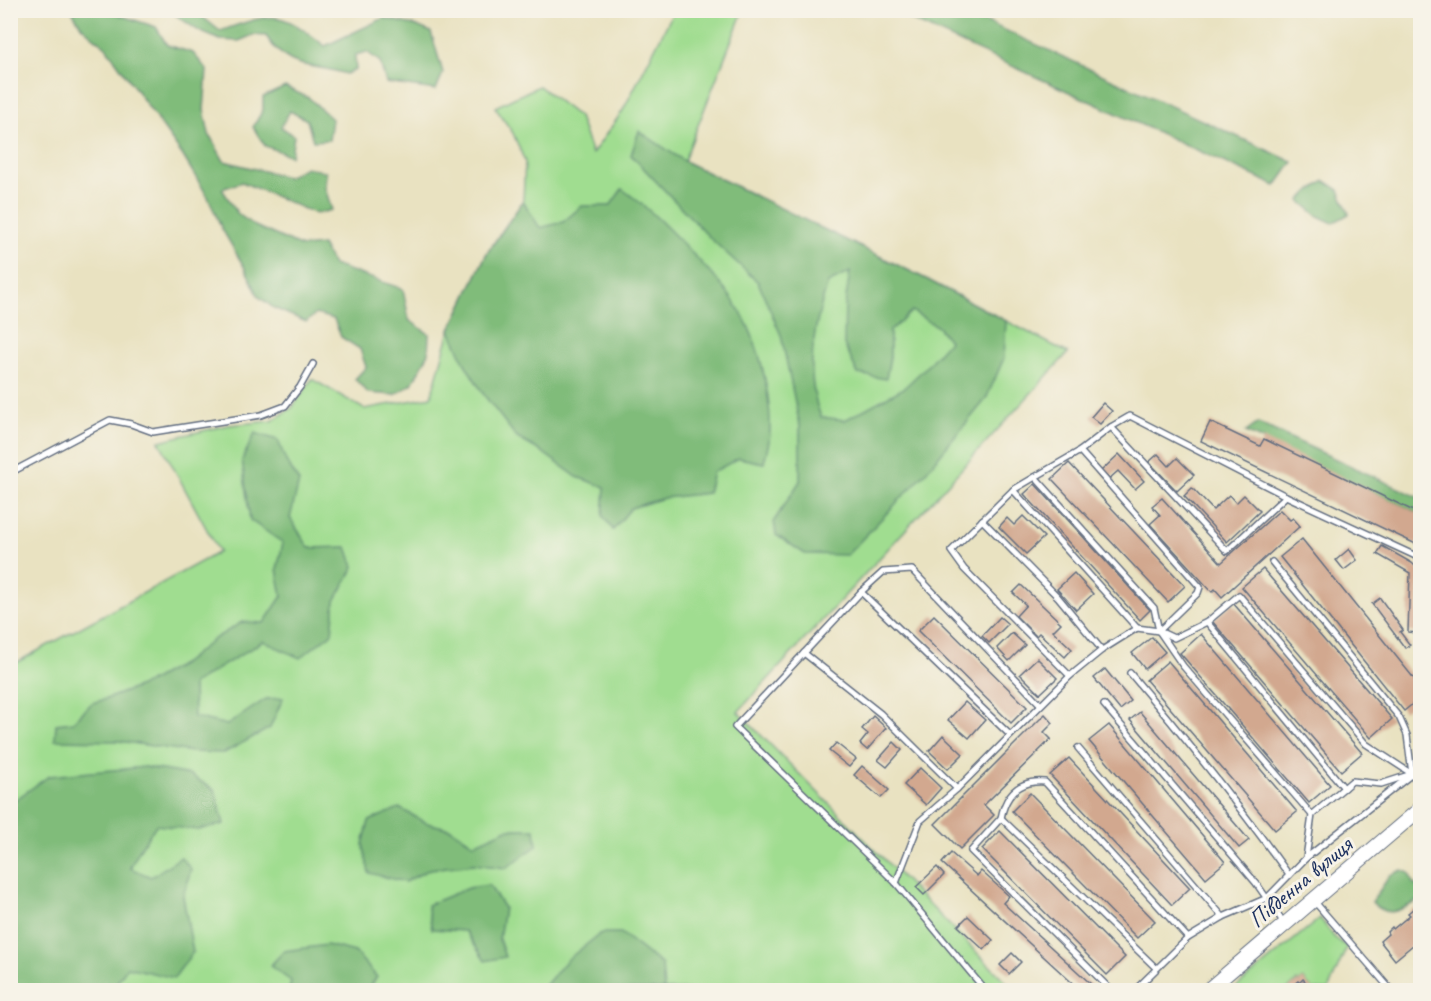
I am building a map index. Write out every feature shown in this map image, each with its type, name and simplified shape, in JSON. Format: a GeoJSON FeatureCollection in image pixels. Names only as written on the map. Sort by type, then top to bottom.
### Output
{"type":"FeatureCollection","features":[{"type":"Feature","properties":{"kind":"street","name":"Південна вулиця"},"geometry":{"type":"LineString","coordinates":[[1208,990],[1420,809]]}},
{"type":"Feature","properties":{"kind":"lane"},"geometry":{"type":"LineString","coordinates":[[10,473],[110,420],[153,432],[261,415],[285,406],[314,364]]}},
{"type":"Feature","properties":{"kind":"lane"},"geometry":{"type":"LineString","coordinates":[[1070,675],[964,569],[951,550],[1013,490],[1080,451],[1111,427],[1130,416],[1286,496],[1420,558]]}},
{"type":"Feature","properties":{"kind":"lane"},"geometry":{"type":"LineString","coordinates":[[1111,427],[1227,551],[1286,496]]}},
{"type":"Feature","properties":{"kind":"lane"},"geometry":{"type":"LineString","coordinates":[[1080,451],[1200,587],[1198,593],[1159,631]]}},
{"type":"Feature","properties":{"kind":"lane"},"geometry":{"type":"LineString","coordinates":[[1035,477],[1154,608],[1159,631],[1183,666],[1312,816]]}},
{"type":"Feature","properties":{"kind":"lane"},"geometry":{"type":"LineString","coordinates":[[1013,490],[1137,628]]}},
{"type":"Feature","properties":{"kind":"lane"},"geometry":{"type":"LineString","coordinates":[[982,519],[1058,597],[1102,650]]}},
{"type":"Feature","properties":{"kind":"lane"},"geometry":{"type":"LineString","coordinates":[[1272,562],[1399,717],[1407,735],[1412,774]]}},
{"type":"Feature","properties":{"kind":"lane"},"geometry":{"type":"LineString","coordinates":[[985,990],[896,883],[735,727],[861,592],[883,572],[912,570],[1040,704]]}},
{"type":"Feature","properties":{"kind":"lane"},"geometry":{"type":"LineString","coordinates":[[861,592],[1010,735]]}},
{"type":"Feature","properties":{"kind":"lane"},"geometry":{"type":"LineString","coordinates":[[896,883],[921,821],[957,789],[1070,675],[1102,650],[1137,628],[1159,631],[1174,638],[1207,622],[1239,595],[1366,744],[1412,774],[1420,785]]}},
{"type":"Feature","properties":{"kind":"lane"},"geometry":{"type":"LineString","coordinates":[[1207,622],[1344,788]]}},
{"type":"Feature","properties":{"kind":"lane"},"geometry":{"type":"LineString","coordinates":[[1420,648],[1420,658]]}},
{"type":"Feature","properties":{"kind":"lane"},"geometry":{"type":"LineString","coordinates":[[804,653],[881,714],[957,789]]}},
{"type":"Feature","properties":{"kind":"lane"},"geometry":{"type":"LineString","coordinates":[[1130,673],[1190,744],[1289,875]]}},
{"type":"Feature","properties":{"kind":"lane"},"geometry":{"type":"LineString","coordinates":[[1104,705],[1256,883],[1285,924]]}},
{"type":"Feature","properties":{"kind":"lane"},"geometry":{"type":"LineString","coordinates":[[1078,748],[1223,917]]}},
{"type":"Feature","properties":{"kind":"lane"},"geometry":{"type":"LineString","coordinates":[[1135,990],[1188,938],[1223,917],[1267,898],[1306,858],[1412,774],[1420,759]]}},
{"type":"Feature","properties":{"kind":"lane"},"geometry":{"type":"LineString","coordinates":[[1306,858],[1312,816],[1352,781],[1381,784],[1412,774]]}},
{"type":"Feature","properties":{"kind":"lane"},"geometry":{"type":"LineString","coordinates":[[1111,990],[970,851],[1001,818],[1009,796],[1021,786],[1032,781],[1045,782],[1188,938]]}},
{"type":"Feature","properties":{"kind":"lane"},"geometry":{"type":"LineString","coordinates":[[1001,818],[1156,968]]}},
{"type":"Feature","properties":{"kind":"lane"},"geometry":{"type":"LineString","coordinates":[[1314,900],[1391,990]]}},
{"type":"Feature","properties":{"kind":"green space"},"geometry":{"type":"Polygon","coordinates":[[[72,11],[107,11],[156,27],[167,45],[193,53],[207,70],[204,110],[209,134],[224,161],[287,177],[306,167],[326,172],[325,188],[332,210],[316,214],[242,182],[222,189],[238,214],[255,226],[302,247],[322,245],[333,265],[403,289],[409,320],[429,334],[428,355],[412,384],[395,395],[368,393],[355,379],[366,367],[360,349],[341,337],[334,319],[316,314],[306,322],[274,308],[259,297],[222,229],[208,197],[183,156],[106,47],[82,27],[72,11]]]}},
{"type":"Feature","properties":{"kind":"green space"},"geometry":{"type":"Polygon","coordinates":[[[170,11],[195,11],[220,31],[265,18],[286,20],[297,25],[325,46],[384,18],[431,32],[443,73],[436,90],[386,83],[380,62],[367,52],[355,55],[356,70],[346,74],[301,64],[284,56],[266,36],[253,35],[239,41],[220,40],[199,31],[170,11]]]}},
{"type":"Feature","properties":{"kind":"green space"},"geometry":{"type":"Polygon","coordinates":[[[674,11],[743,11],[684,161],[926,279],[1068,353],[738,712],[1014,990],[11,990],[10,666],[219,552],[159,441],[228,425],[272,421],[292,408],[312,379],[364,409],[431,397],[450,330],[487,253],[523,201],[525,162],[513,133],[495,107],[539,86],[579,117],[592,154],[622,112],[674,11]]]}},
{"type":"Feature","properties":{"kind":"green space"},"geometry":{"type":"Polygon","coordinates":[[[891,11],[963,11],[1293,162],[1276,186],[891,11]]]}},
{"type":"Feature","properties":{"kind":"green space"},"geometry":{"type":"Polygon","coordinates":[[[285,87],[309,98],[332,119],[329,140],[313,141],[307,120],[290,111],[281,127],[294,136],[291,156],[265,146],[253,127],[263,110],[263,97],[285,87]]]}},
{"type":"Feature","properties":{"kind":"green space"},"geometry":{"type":"Polygon","coordinates":[[[639,131],[684,161],[926,279],[1006,321],[1004,358],[986,399],[925,473],[847,555],[805,554],[776,535],[774,521],[800,481],[800,426],[781,335],[758,282],[711,239],[631,155],[639,131]],[[850,272],[828,283],[815,333],[812,367],[813,385],[821,417],[845,420],[904,388],[949,341],[938,327],[912,311],[890,331],[890,357],[886,379],[858,374],[844,344],[845,305],[850,272]]]}},
{"type":"Feature","properties":{"kind":"green space"},"geometry":{"type":"Polygon","coordinates":[[[1325,181],[1339,190],[1349,214],[1333,223],[1318,216],[1300,201],[1325,181]]]}},
{"type":"Feature","properties":{"kind":"green space"},"geometry":{"type":"Polygon","coordinates":[[[622,189],[649,211],[716,278],[738,308],[758,351],[766,384],[770,431],[764,463],[739,458],[713,472],[708,493],[664,498],[631,508],[613,530],[603,516],[605,487],[577,477],[542,452],[517,438],[484,395],[465,364],[450,330],[487,253],[523,201],[540,228],[563,222],[582,206],[610,206],[622,189]]]}},
{"type":"Feature","properties":{"kind":"green space"},"geometry":{"type":"Polygon","coordinates":[[[1258,423],[1420,498],[1420,514],[1246,432],[1258,423]]]}},
{"type":"Feature","properties":{"kind":"green space"},"geometry":{"type":"Polygon","coordinates":[[[255,433],[278,440],[286,461],[299,482],[290,518],[309,548],[347,547],[354,567],[335,601],[332,633],[300,658],[263,641],[193,684],[194,717],[227,725],[266,699],[283,698],[270,728],[224,753],[192,752],[119,741],[55,740],[56,724],[73,722],[92,703],[146,684],[184,663],[214,639],[242,622],[264,623],[282,596],[277,569],[283,543],[250,520],[242,460],[255,433]]]}},
{"type":"Feature","properties":{"kind":"green space"},"geometry":{"type":"Polygon","coordinates":[[[145,767],[190,775],[215,790],[224,824],[198,830],[156,825],[130,868],[151,877],[181,857],[191,869],[183,896],[193,952],[174,978],[127,967],[112,990],[11,990],[11,803],[49,776],[145,767]]]}},
{"type":"Feature","properties":{"kind":"green space"},"geometry":{"type":"Polygon","coordinates":[[[399,808],[427,823],[451,829],[474,844],[507,829],[535,829],[537,846],[506,868],[474,864],[430,869],[405,882],[369,873],[363,844],[369,821],[399,808]]]}},
{"type":"Feature","properties":{"kind":"green space"},"geometry":{"type":"Polygon","coordinates":[[[1402,870],[1409,873],[1413,883],[1420,888],[1420,900],[1395,911],[1389,912],[1378,908],[1372,902],[1390,875],[1402,870]]]}},
{"type":"Feature","properties":{"kind":"green space"},"geometry":{"type":"Polygon","coordinates":[[[489,885],[504,908],[499,939],[505,957],[485,961],[465,931],[432,929],[427,905],[468,888],[489,885]]]}},
{"type":"Feature","properties":{"kind":"green space"},"geometry":{"type":"Polygon","coordinates":[[[1320,918],[1334,937],[1347,947],[1328,990],[1313,990],[1303,979],[1299,983],[1297,981],[1289,990],[1233,990],[1320,918]]]}},
{"type":"Feature","properties":{"kind":"green space"},"geometry":{"type":"Polygon","coordinates":[[[601,933],[621,933],[662,965],[664,990],[512,990],[543,988],[567,960],[601,933]]]}},
{"type":"Feature","properties":{"kind":"green space"},"geometry":{"type":"Polygon","coordinates":[[[327,945],[355,952],[377,977],[368,990],[289,990],[291,981],[270,966],[284,951],[327,945]]]}},
{"type":"Feature","properties":{"kind":"building"},"geometry":{"type":"Polygon","coordinates":[[[1103,403],[1112,411],[1100,424],[1091,417],[1103,403]]]}},
{"type":"Feature","properties":{"kind":"building"},"geometry":{"type":"Polygon","coordinates":[[[1210,422],[1260,446],[1264,439],[1420,514],[1420,546],[1201,441],[1210,422]]]}},
{"type":"Feature","properties":{"kind":"building"},"geometry":{"type":"Polygon","coordinates":[[[1119,454],[1144,481],[1135,489],[1118,471],[1109,479],[1101,471],[1119,454]]]}},
{"type":"Feature","properties":{"kind":"building"},"geometry":{"type":"Polygon","coordinates":[[[1158,454],[1169,466],[1177,458],[1194,475],[1177,491],[1149,462],[1158,454]]]}},
{"type":"Feature","properties":{"kind":"building"},"geometry":{"type":"Polygon","coordinates":[[[1069,463],[1185,586],[1168,602],[1052,479],[1069,463]]]}},
{"type":"Feature","properties":{"kind":"building"},"geometry":{"type":"Polygon","coordinates":[[[1035,484],[1150,610],[1140,620],[1024,494],[1035,484]]]}},
{"type":"Feature","properties":{"kind":"building"},"geometry":{"type":"Polygon","coordinates":[[[1192,488],[1213,510],[1229,495],[1236,503],[1244,495],[1260,511],[1227,542],[1184,496],[1192,488]]]}},
{"type":"Feature","properties":{"kind":"building"},"geometry":{"type":"Polygon","coordinates":[[[1162,498],[1221,563],[1280,510],[1290,520],[1293,518],[1300,526],[1222,597],[1215,589],[1212,592],[1150,524],[1160,515],[1152,506],[1162,498]]]}},
{"type":"Feature","properties":{"kind":"building"},"geometry":{"type":"Polygon","coordinates":[[[1023,516],[1044,537],[1026,554],[999,527],[1007,518],[1014,525],[1023,516]]]}},
{"type":"Feature","properties":{"kind":"building"},"geometry":{"type":"Polygon","coordinates":[[[1302,539],[1420,686],[1420,698],[1404,711],[1280,557],[1302,539]]]}},
{"type":"Feature","properties":{"kind":"building"},"geometry":{"type":"Polygon","coordinates":[[[1382,546],[1412,563],[1420,571],[1417,633],[1408,632],[1410,573],[1377,554],[1382,546]]]}},
{"type":"Feature","properties":{"kind":"building"},"geometry":{"type":"Polygon","coordinates":[[[1349,549],[1357,560],[1344,570],[1336,560],[1349,549]]]}},
{"type":"Feature","properties":{"kind":"building"},"geometry":{"type":"Polygon","coordinates":[[[1263,569],[1392,719],[1371,738],[1242,587],[1263,569]]]}},
{"type":"Feature","properties":{"kind":"building"},"geometry":{"type":"Polygon","coordinates":[[[1074,573],[1093,594],[1076,610],[1057,589],[1074,573]]]}},
{"type":"Feature","properties":{"kind":"building"},"geometry":{"type":"Polygon","coordinates":[[[1021,585],[1061,623],[1053,631],[1072,649],[1065,657],[1039,633],[1036,636],[1016,616],[1026,605],[1013,593],[1021,585]]]}},
{"type":"Feature","properties":{"kind":"building"},"geometry":{"type":"Polygon","coordinates":[[[1380,598],[1403,630],[1400,632],[1410,645],[1405,648],[1372,604],[1380,598]]]}},
{"type":"Feature","properties":{"kind":"building"},"geometry":{"type":"Polygon","coordinates":[[[1233,603],[1362,753],[1341,771],[1212,621],[1233,603]]]}},
{"type":"Feature","properties":{"kind":"building"},"geometry":{"type":"Polygon","coordinates":[[[934,615],[1027,707],[1011,723],[918,631],[934,615]]]}},
{"type":"Feature","properties":{"kind":"building"},"geometry":{"type":"Polygon","coordinates":[[[1000,617],[1008,624],[989,643],[982,636],[1000,617]]]}},
{"type":"Feature","properties":{"kind":"building"},"geometry":{"type":"Polygon","coordinates":[[[1012,633],[1025,645],[1009,661],[997,648],[1012,633]]]}},
{"type":"Feature","properties":{"kind":"building"},"geometry":{"type":"Polygon","coordinates":[[[1201,634],[1330,785],[1309,803],[1180,653],[1201,634]]]}},
{"type":"Feature","properties":{"kind":"building"},"geometry":{"type":"Polygon","coordinates":[[[1152,637],[1165,652],[1145,669],[1132,653],[1152,637]]]}},
{"type":"Feature","properties":{"kind":"building"},"geometry":{"type":"Polygon","coordinates":[[[1037,658],[1057,678],[1040,694],[1020,674],[1037,658]]]}},
{"type":"Feature","properties":{"kind":"building"},"geometry":{"type":"Polygon","coordinates":[[[1168,661],[1297,812],[1275,830],[1146,680],[1168,661]]]}},
{"type":"Feature","properties":{"kind":"building"},"geometry":{"type":"Polygon","coordinates":[[[1105,669],[1131,701],[1120,710],[1094,678],[1105,669]]]}},
{"type":"Feature","properties":{"kind":"building"},"geometry":{"type":"Polygon","coordinates":[[[965,702],[985,720],[969,738],[948,720],[965,702]]]}},
{"type":"Feature","properties":{"kind":"building"},"geometry":{"type":"Polygon","coordinates":[[[1140,712],[1249,840],[1239,848],[1130,720],[1140,712]]]}},
{"type":"Feature","properties":{"kind":"building"},"geometry":{"type":"Polygon","coordinates":[[[1045,714],[1053,723],[1044,732],[1051,739],[984,805],[994,815],[960,849],[935,824],[1045,714]]]}},
{"type":"Feature","properties":{"kind":"building"},"geometry":{"type":"Polygon","coordinates":[[[873,716],[886,728],[867,750],[860,744],[868,734],[862,729],[873,716]]]}},
{"type":"Feature","properties":{"kind":"building"},"geometry":{"type":"Polygon","coordinates":[[[1109,725],[1225,862],[1206,878],[1089,741],[1109,725]]]}},
{"type":"Feature","properties":{"kind":"building"},"geometry":{"type":"Polygon","coordinates":[[[943,735],[963,754],[948,769],[929,751],[943,735]]]}},
{"type":"Feature","properties":{"kind":"building"},"geometry":{"type":"Polygon","coordinates":[[[894,742],[902,750],[887,767],[878,760],[894,742]]]}},
{"type":"Feature","properties":{"kind":"building"},"geometry":{"type":"Polygon","coordinates":[[[836,743],[856,759],[849,767],[829,751],[836,743]]]}},
{"type":"Feature","properties":{"kind":"building"},"geometry":{"type":"Polygon","coordinates":[[[1069,758],[1190,888],[1172,905],[1050,775],[1069,758]]]}},
{"type":"Feature","properties":{"kind":"building"},"geometry":{"type":"Polygon","coordinates":[[[862,766],[889,790],[881,798],[854,775],[862,766]]]}},
{"type":"Feature","properties":{"kind":"building"},"geometry":{"type":"Polygon","coordinates":[[[920,768],[941,788],[926,805],[904,785],[920,768]]]}},
{"type":"Feature","properties":{"kind":"building"},"geometry":{"type":"Polygon","coordinates":[[[1030,793],[1155,921],[1137,938],[1012,811],[1030,793]]]}},
{"type":"Feature","properties":{"kind":"building"},"geometry":{"type":"Polygon","coordinates":[[[1000,831],[1125,957],[1107,975],[982,849],[1000,831]]]}},
{"type":"Feature","properties":{"kind":"building"},"geometry":{"type":"Polygon","coordinates":[[[951,853],[977,876],[981,871],[1009,896],[1003,903],[1092,985],[1087,990],[1080,990],[942,863],[951,853]]]}},
{"type":"Feature","properties":{"kind":"building"},"geometry":{"type":"Polygon","coordinates":[[[937,867],[944,875],[924,895],[916,887],[937,867]]]}},
{"type":"Feature","properties":{"kind":"building"},"geometry":{"type":"Polygon","coordinates":[[[1420,907],[1420,939],[1395,960],[1380,941],[1392,927],[1393,929],[1410,915],[1408,913],[1420,907]]]}},
{"type":"Feature","properties":{"kind":"building"},"geometry":{"type":"Polygon","coordinates":[[[968,916],[993,940],[984,950],[958,926],[968,916]]]}},
{"type":"Feature","properties":{"kind":"building"},"geometry":{"type":"Polygon","coordinates":[[[1012,953],[1021,962],[1009,974],[1000,965],[1012,953]]]}},
{"type":"Feature","properties":{"kind":"building"},"geometry":{"type":"Polygon","coordinates":[[[1303,979],[1313,990],[1288,989],[1298,981],[1299,983],[1303,979]]]}}]}
